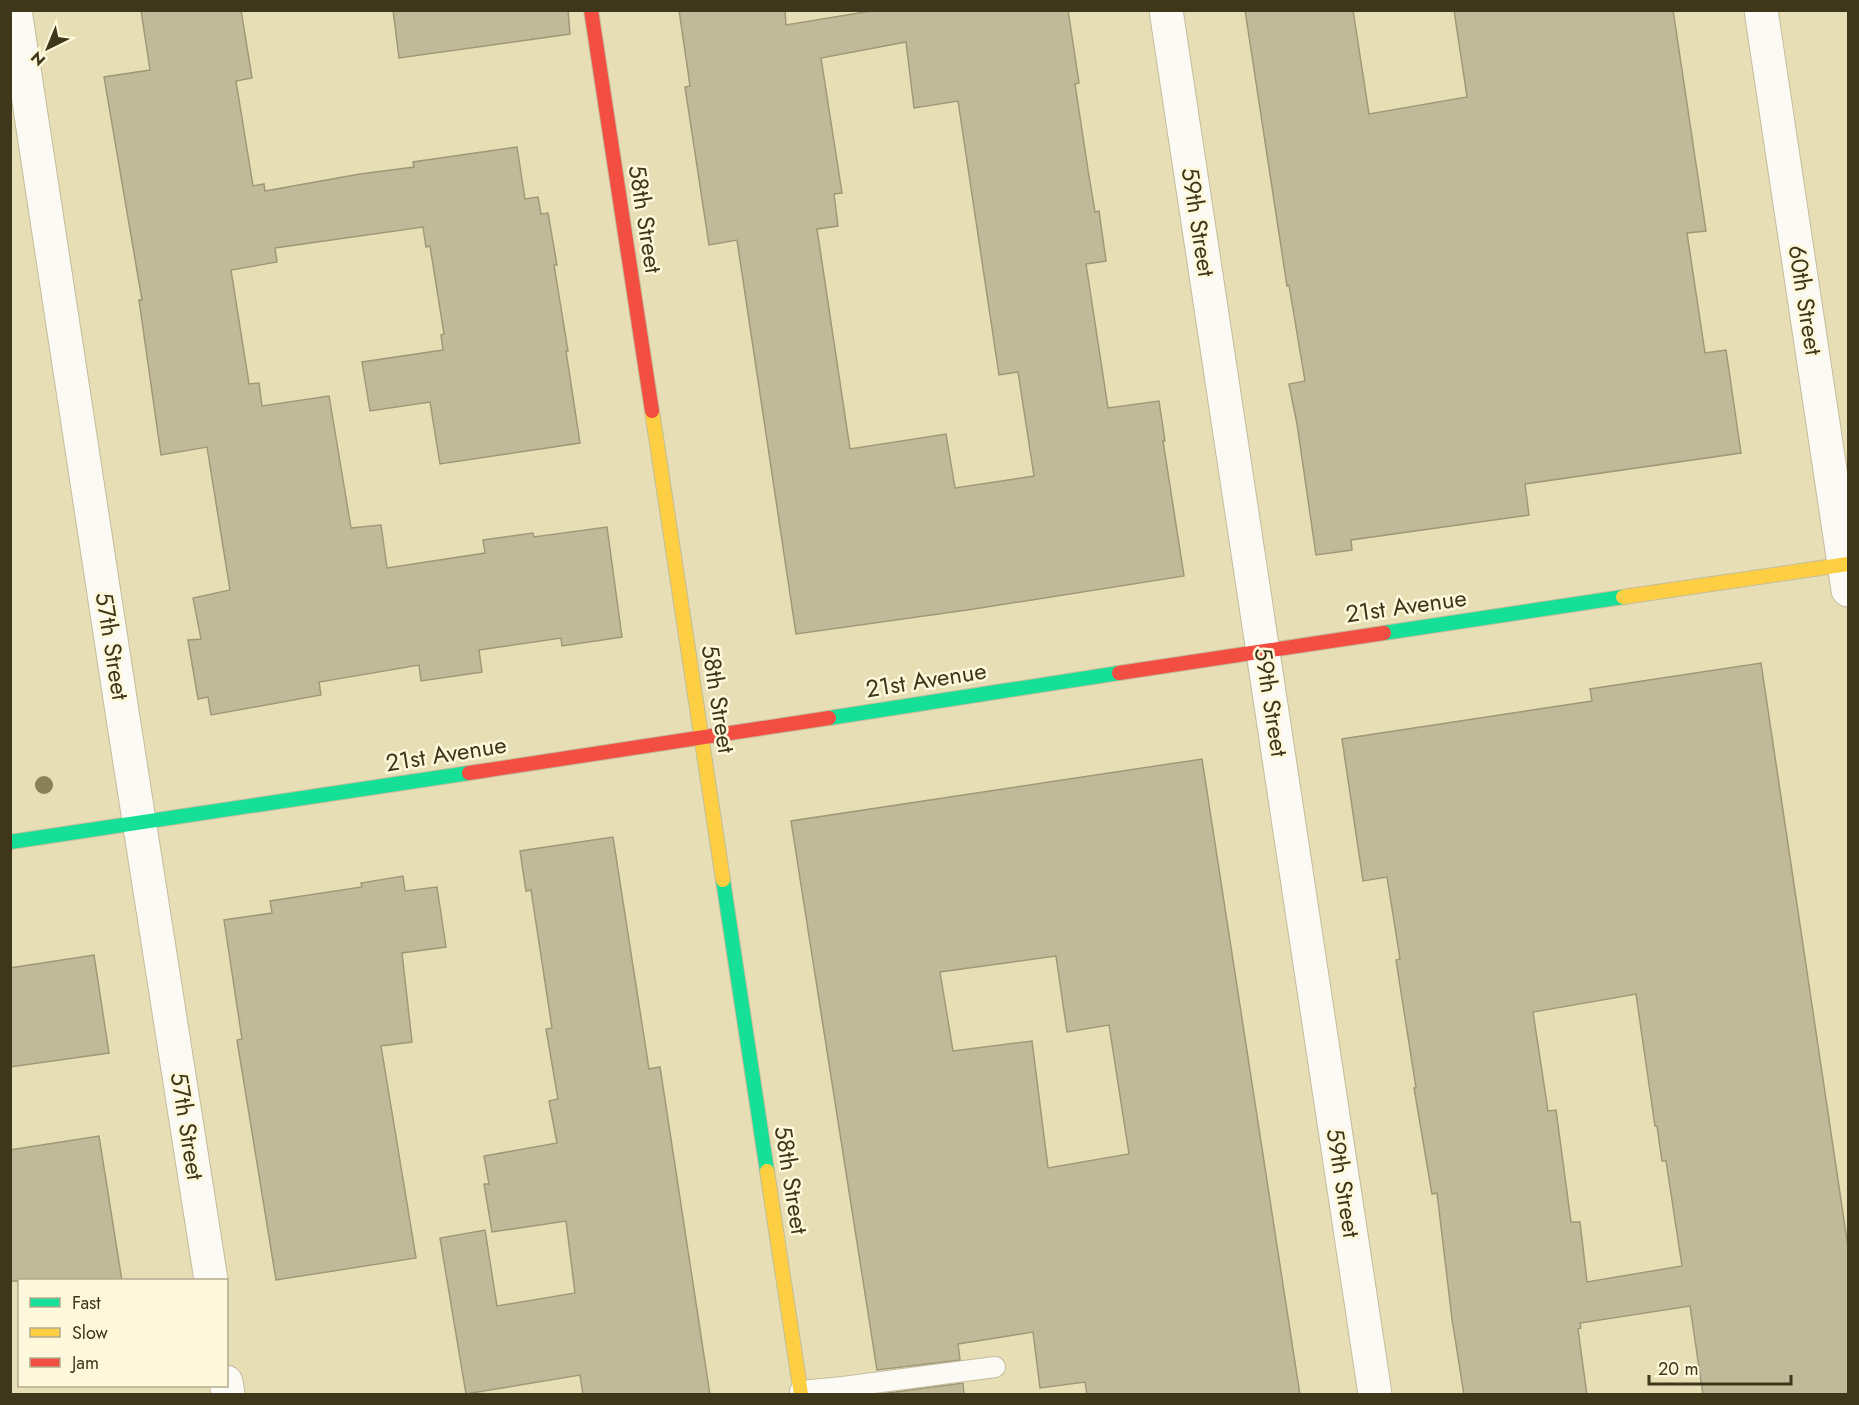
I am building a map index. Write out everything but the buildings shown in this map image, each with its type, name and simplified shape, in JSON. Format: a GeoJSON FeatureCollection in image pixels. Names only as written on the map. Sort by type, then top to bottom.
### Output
{"type":"FeatureCollection","features":[{"type":"Feature","properties":{"kind":"street","name":"57th Street"},"geometry":{"type":"LineString","coordinates":[[15,10],[211,1279]]}},
{"type":"Feature","properties":{"kind":"street","name":"58th Street"},"geometry":{"type":"LineString","coordinates":[[591,10],[800,1393]]}},
{"type":"Feature","properties":{"kind":"street","name":"59th Street"},"geometry":{"type":"LineString","coordinates":[[1166,10],[1375,1395]]}},
{"type":"Feature","properties":{"kind":"street","name":"60th Street"},"geometry":{"type":"LineString","coordinates":[[1761,10],[1847,573]]}},
{"type":"Feature","properties":{"kind":"street","name":"21st Avenue"},"geometry":{"type":"LineString","coordinates":[[10,842],[1263,651],[1847,573]]}},
{"type":"Feature","properties":{"kind":"lane"},"geometry":{"type":"LineString","coordinates":[[800,1393],[995,1366]]}},
{"type":"Feature","properties":{"kind":"traffic: fast"},"geometry":{"type":"LineString","coordinates":[[1384,633],[1623,597]]}},
{"type":"Feature","properties":{"kind":"traffic: fast"},"geometry":{"type":"LineString","coordinates":[[829,718],[1119,673]]}},
{"type":"Feature","properties":{"kind":"traffic: fast"},"geometry":{"type":"LineString","coordinates":[[10,842],[469,773]]}},
{"type":"Feature","properties":{"kind":"traffic: fast"},"geometry":{"type":"LineString","coordinates":[[723,880],[767,1171]]}},
{"type":"Feature","properties":{"kind":"traffic: slow"},"geometry":{"type":"LineString","coordinates":[[652,411],[723,880]]}},
{"type":"Feature","properties":{"kind":"traffic: slow"},"geometry":{"type":"LineString","coordinates":[[1623,597],[1848,564]]}},
{"type":"Feature","properties":{"kind":"traffic: slow"},"geometry":{"type":"LineString","coordinates":[[767,1171],[801,1394]]}},
{"type":"Feature","properties":{"kind":"traffic: jam"},"geometry":{"type":"LineString","coordinates":[[591,10],[652,411]]}},
{"type":"Feature","properties":{"kind":"traffic: jam"},"geometry":{"type":"LineString","coordinates":[[1119,673],[1384,633]]}},
{"type":"Feature","properties":{"kind":"traffic: jam"},"geometry":{"type":"LineString","coordinates":[[469,773],[829,718]]}}]}
